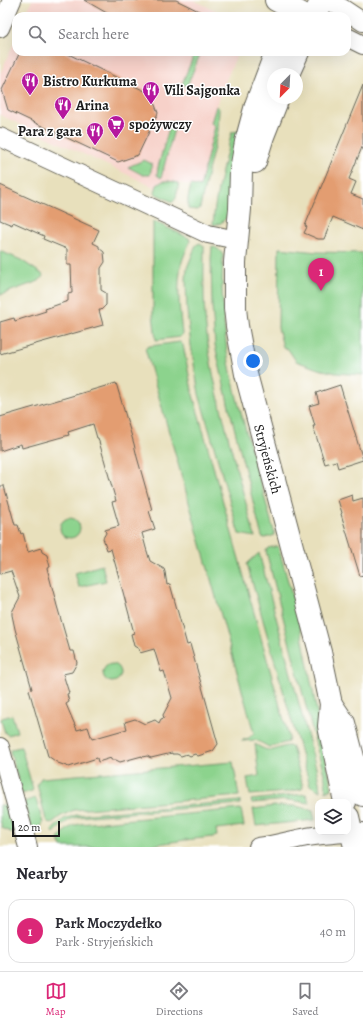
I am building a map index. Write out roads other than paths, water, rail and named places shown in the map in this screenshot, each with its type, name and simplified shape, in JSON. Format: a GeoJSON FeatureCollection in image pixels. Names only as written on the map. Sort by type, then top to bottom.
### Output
{"type":"FeatureCollection","features":[{"type":"Feature","properties":{"kind":"street"},"geometry":{"type":"LineString","coordinates":[[0,28],[12,0]]}},
{"type":"Feature","properties":{"kind":"street"},"geometry":{"type":"LineString","coordinates":[[316,12],[322,0]]}},
{"type":"Feature","properties":{"kind":"street"},"geometry":{"type":"LineString","coordinates":[[326,0],[348,12]]}},
{"type":"Feature","properties":{"kind":"street"},"geometry":{"type":"LineString","coordinates":[[351,14],[363,22]]}},
{"type":"Feature","properties":{"kind":"street"},"geometry":{"type":"LineString","coordinates":[[351,39],[363,45]]}},
{"type":"Feature","properties":{"kind":"street","name":"Stryjeńskich"},"geometry":{"type":"LineString","coordinates":[[274,56],[256,105],[246,142],[241,170],[240,209],[235,269],[235,308],[246,374],[320,652],[331,704],[329,726],[344,799]]}},
{"type":"Feature","properties":{"kind":"street"},"geometry":{"type":"LineString","coordinates":[[291,68],[296,56]]}},
{"type":"Feature","properties":{"kind":"street","name":"Stryjeńskich"},"geometry":{"type":"LineString","coordinates":[[240,209],[263,136],[276,104]]}},
{"type":"Feature","properties":{"kind":"street"},"geometry":{"type":"LineString","coordinates":[[0,137],[208,234],[237,240]]}},
{"type":"Feature","properties":{"kind":"street","name":"Stryjeńskich"},"geometry":{"type":"LineString","coordinates":[[331,704],[344,723],[363,795]]}},
{"type":"Feature","properties":{"kind":"street"},"geometry":{"type":"LineString","coordinates":[[0,746],[28,847]]}},
{"type":"Feature","properties":{"kind":"street"},"geometry":{"type":"LineString","coordinates":[[258,847],[306,837],[354,832]]}},
{"type":"Feature","properties":{"kind":"place","name":"Bistro Kurkuma"},"geometry":{"type":"Point","coordinates":[30,96]}},
{"type":"Feature","properties":{"kind":"place","name":"Vili Sajgonka"},"geometry":{"type":"Point","coordinates":[151,105]}},
{"type":"Feature","properties":{"kind":"place","name":"Arina"},"geometry":{"type":"Point","coordinates":[63,120]}},
{"type":"Feature","properties":{"kind":"place","name":"spożywczy"},"geometry":{"type":"Point","coordinates":[116,139]}},
{"type":"Feature","properties":{"kind":"place","name":"Para z gara"},"geometry":{"type":"Point","coordinates":[95,146]}},
{"type":"Feature","properties":{"kind":"place","name":"Park Moczydełko"},"geometry":{"type":"Point","coordinates":[321,291]}}]}
